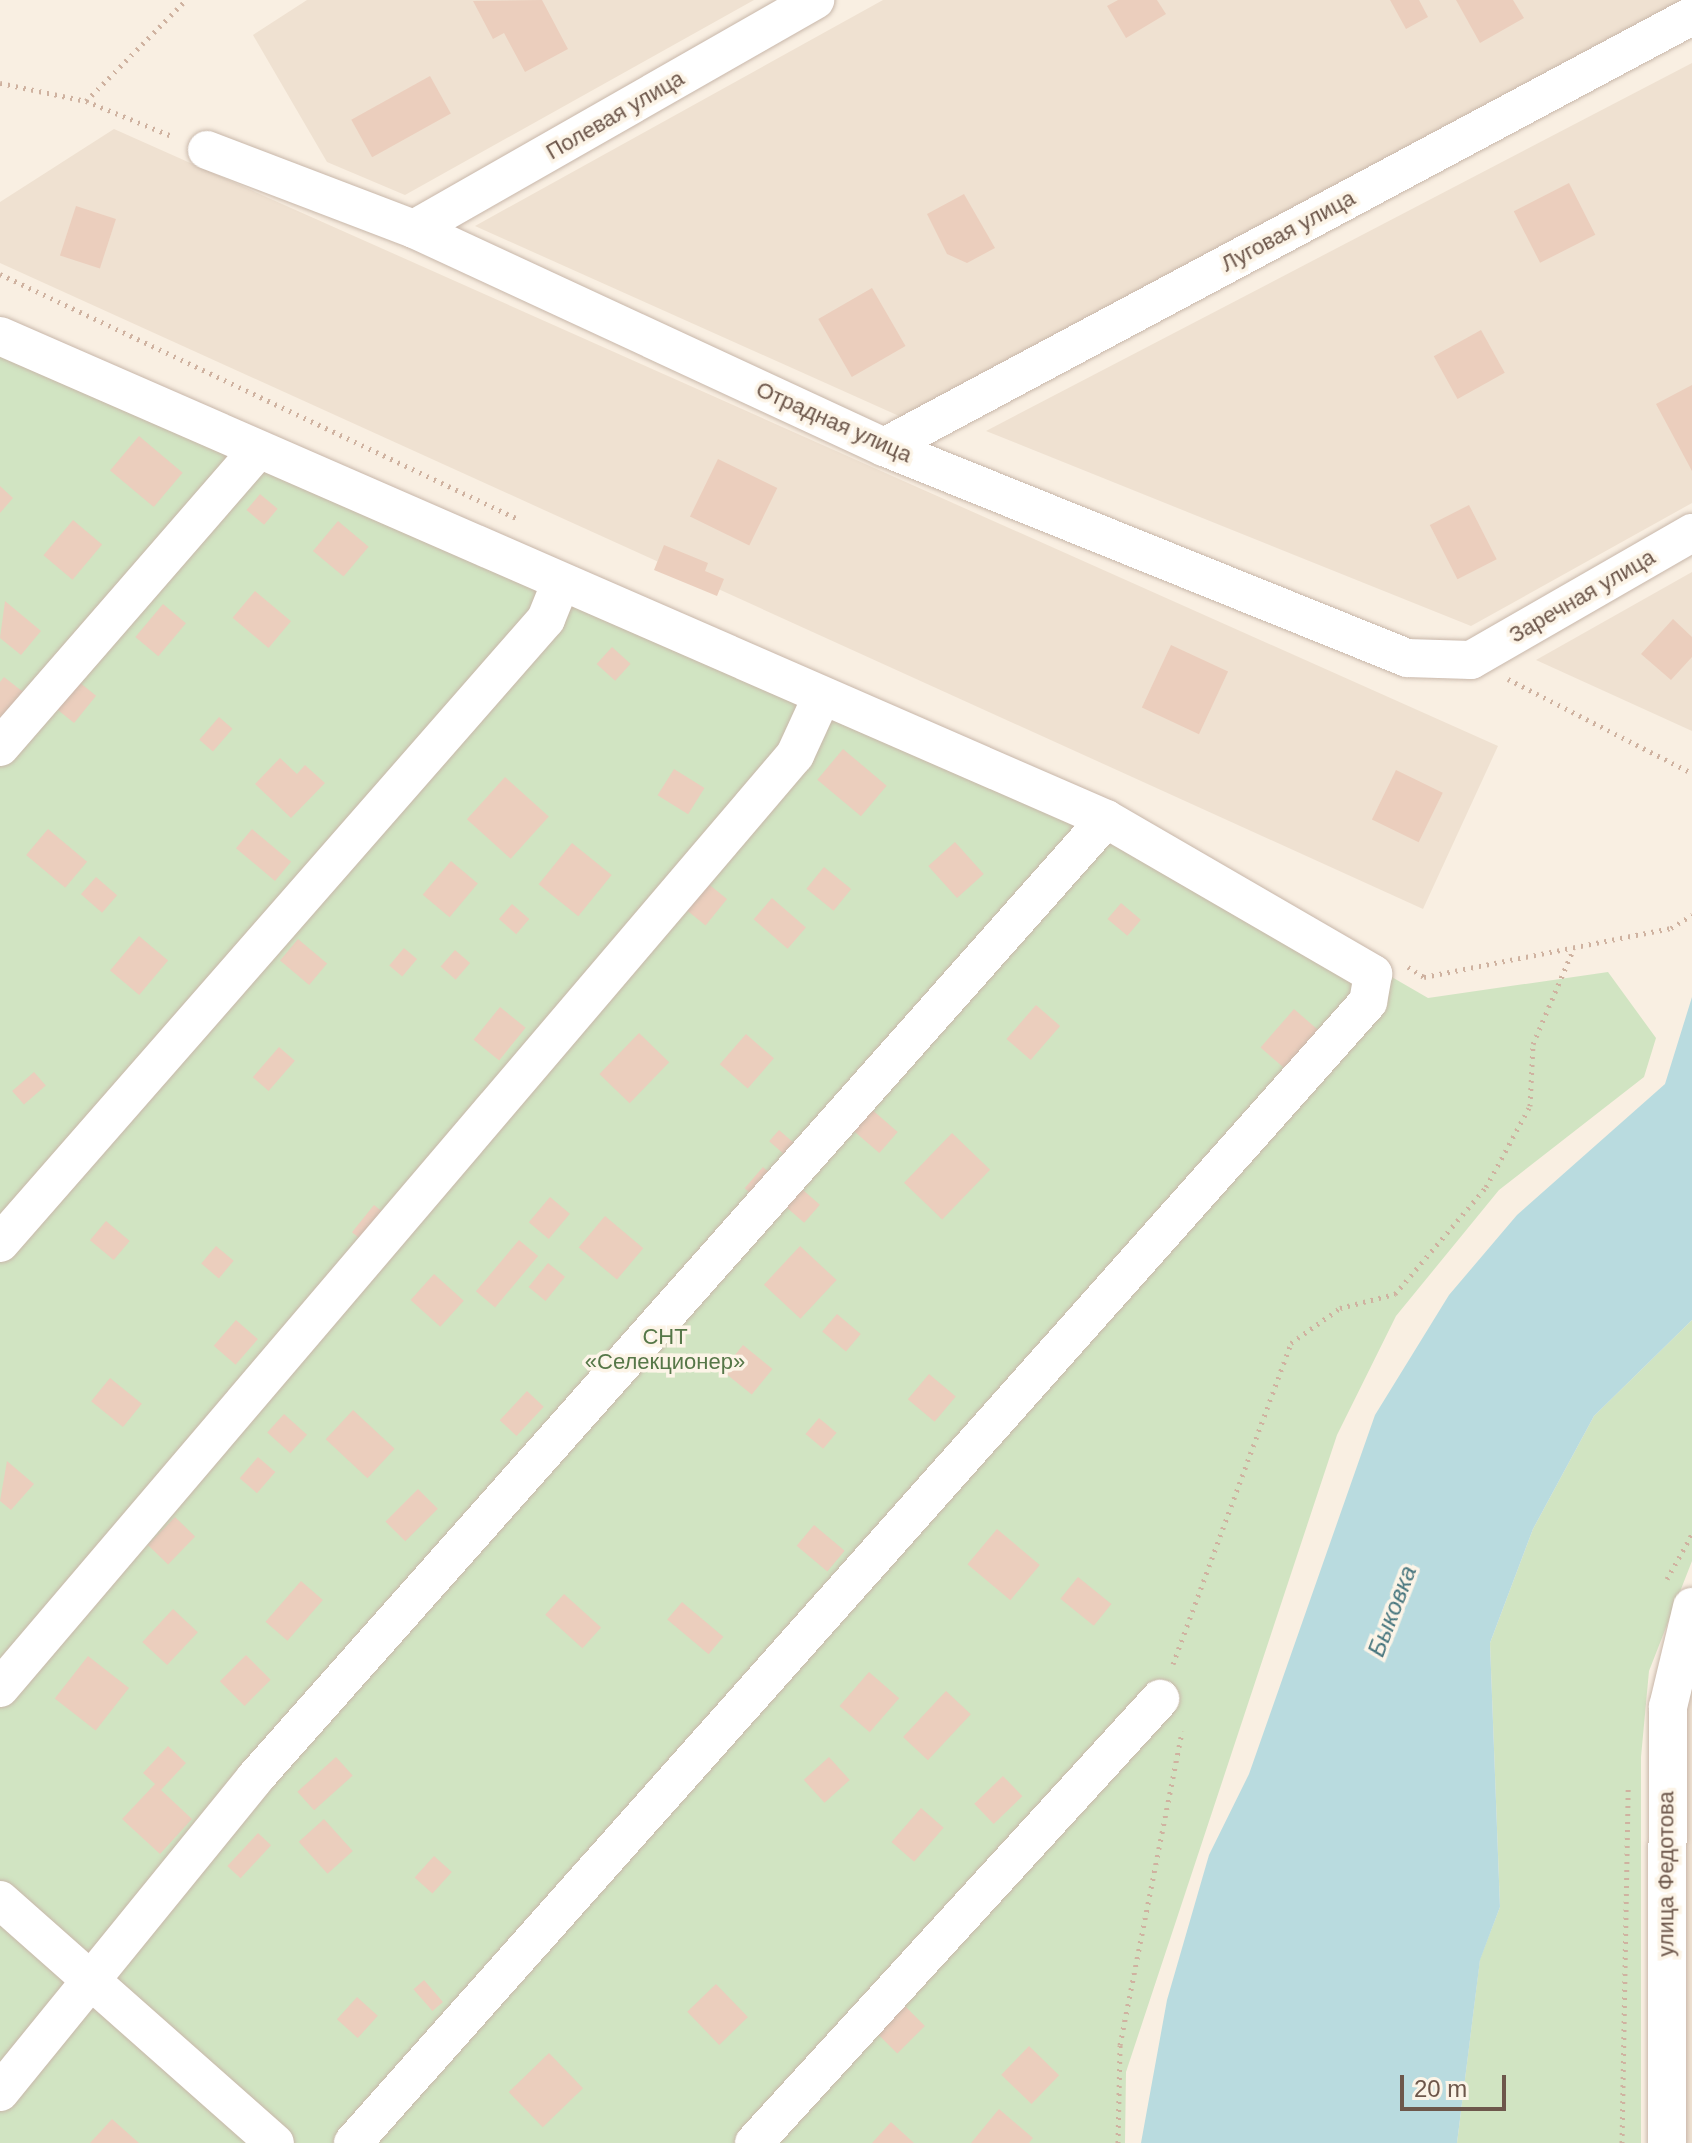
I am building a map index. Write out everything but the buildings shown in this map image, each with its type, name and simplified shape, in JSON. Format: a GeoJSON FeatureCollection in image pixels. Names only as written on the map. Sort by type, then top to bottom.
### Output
{"type":"FeatureCollection","features":[{"type":"Feature","properties":{"kind":"street","name":"Полевая улица"},"geometry":{"type":"LineString","coordinates":[[414,229],[815,0]]}},
{"type":"Feature","properties":{"kind":"street","name":"Луговая улица"},"geometry":{"type":"LineString","coordinates":[[884,447],[1692,16]]}},
{"type":"Feature","properties":{"kind":"street","name":"Отрадная улица"},"geometry":{"type":"LineString","coordinates":[[207,150],[414,229],[884,447],[1407,658],[1471,660]]}},
{"type":"Feature","properties":{"kind":"street"},"geometry":{"type":"LineString","coordinates":[[0,336],[560,585],[1106,819],[1373,974],[1368,1002],[353,2143]]}},
{"type":"Feature","properties":{"kind":"street"},"geometry":{"type":"LineString","coordinates":[[0,747],[257,451]]}},
{"type":"Feature","properties":{"kind":"street","name":"Заречная улица"},"geometry":{"type":"LineString","coordinates":[[1471,660],[1692,533]]}},
{"type":"Feature","properties":{"kind":"street"},"geometry":{"type":"LineString","coordinates":[[0,1243],[546,619],[560,585]]}},
{"type":"Feature","properties":{"kind":"street"},"geometry":{"type":"LineString","coordinates":[[0,1688],[795,755],[822,696]]}},
{"type":"Feature","properties":{"kind":"street"},"geometry":{"type":"LineString","coordinates":[[0,2092],[255,1778],[1106,819]]}},
{"type":"Feature","properties":{"kind":"street","name":"улица Федотова"},"geometry":{"type":"LineString","coordinates":[[1667,2143],[1680,1701],[1692,1607]]}},
{"type":"Feature","properties":{"kind":"street"},"geometry":{"type":"LineString","coordinates":[[754,2143],[1160,1699]]}},
{"type":"Feature","properties":{"kind":"street"},"geometry":{"type":"LineString","coordinates":[[0,1900],[275,2143]]}},
{"type":"Feature","properties":{"kind":"path"},"geometry":{"type":"LineString","coordinates":[[86,101],[186,0]]}},
{"type":"Feature","properties":{"kind":"path"},"geometry":{"type":"LineString","coordinates":[[0,83],[86,101],[207,150]]}},
{"type":"Feature","properties":{"kind":"path"},"geometry":{"type":"LineString","coordinates":[[1471,660],[1692,773]]}},
{"type":"Feature","properties":{"kind":"path"},"geometry":{"type":"LineString","coordinates":[[1118,2143],[1120,2045],[1183,1725],[1160,1699],[1291,1343],[1340,1308],[1395,1294],[1486,1187],[1530,1106],[1533,1044],[1574,947]]}},
{"type":"Feature","properties":{"kind":"path"},"geometry":{"type":"LineString","coordinates":[[1622,2143],[1628,1775]]}},
{"type":"Feature","properties":{"kind":"shaded area"},"geometry":{"type":"Polygon","coordinates":[[[307,0],[754,0],[405,195],[327,162],[253,35],[307,0]]]}},
{"type":"Feature","properties":{"kind":"shaded area"},"geometry":{"type":"Polygon","coordinates":[[[883,0],[1692,0],[908,420],[475,226],[883,0]]]}},
{"type":"Feature","properties":{"kind":"shaded area"},"geometry":{"type":"Polygon","coordinates":[[[1692,63],[1692,503],[1471,626],[986,431],[1692,63]]]}},
{"type":"Feature","properties":{"kind":"shaded area"},"geometry":{"type":"Polygon","coordinates":[[[114,129],[1498,746],[1423,909],[0,263],[0,202],[114,129]]]}},
{"type":"Feature","properties":{"kind":"shaded area"},"geometry":{"type":"Polygon","coordinates":[[[1692,572],[1692,731],[1536,660],[1692,572]]]}},
{"type":"Feature","properties":{"kind":"shaded area"},"geometry":{"type":"Polygon","coordinates":[[[1692,1637],[1692,2143],[1675,2143],[1674,1797],[1692,1637]]]}},
{"type":"Feature","properties":{"kind":"green space","name":"СНТ «Селекционер»"},"geometry":{"type":"Polygon","coordinates":[[[0,334],[1124,822],[1428,998],[1608,972],[1656,1038],[1644,1077],[1499,1190],[1396,1316],[1337,1435],[1126,2072],[1125,2143],[0,2143],[0,334]]]}},
{"type":"Feature","properties":{"kind":"green space"},"geometry":{"type":"Polygon","coordinates":[[[1692,1320],[1692,1561],[1649,1671],[1641,1757],[1641,2143],[1457,2143],[1480,1959],[1500,1907],[1490,1643],[1533,1529],[1594,1416],[1692,1320]]]}},
{"type":"Feature","properties":{"kind":"water","name":"Быковка"},"geometry":{"type":"Polygon","coordinates":[[[1692,997],[1692,1320],[1594,1416],[1533,1529],[1490,1643],[1500,1907],[1480,1960],[1457,2143],[1141,2143],[1167,2000],[1209,1855],[1249,1774],[1375,1415],[1449,1295],[1517,1215],[1665,1084],[1692,997]]]}}]}
